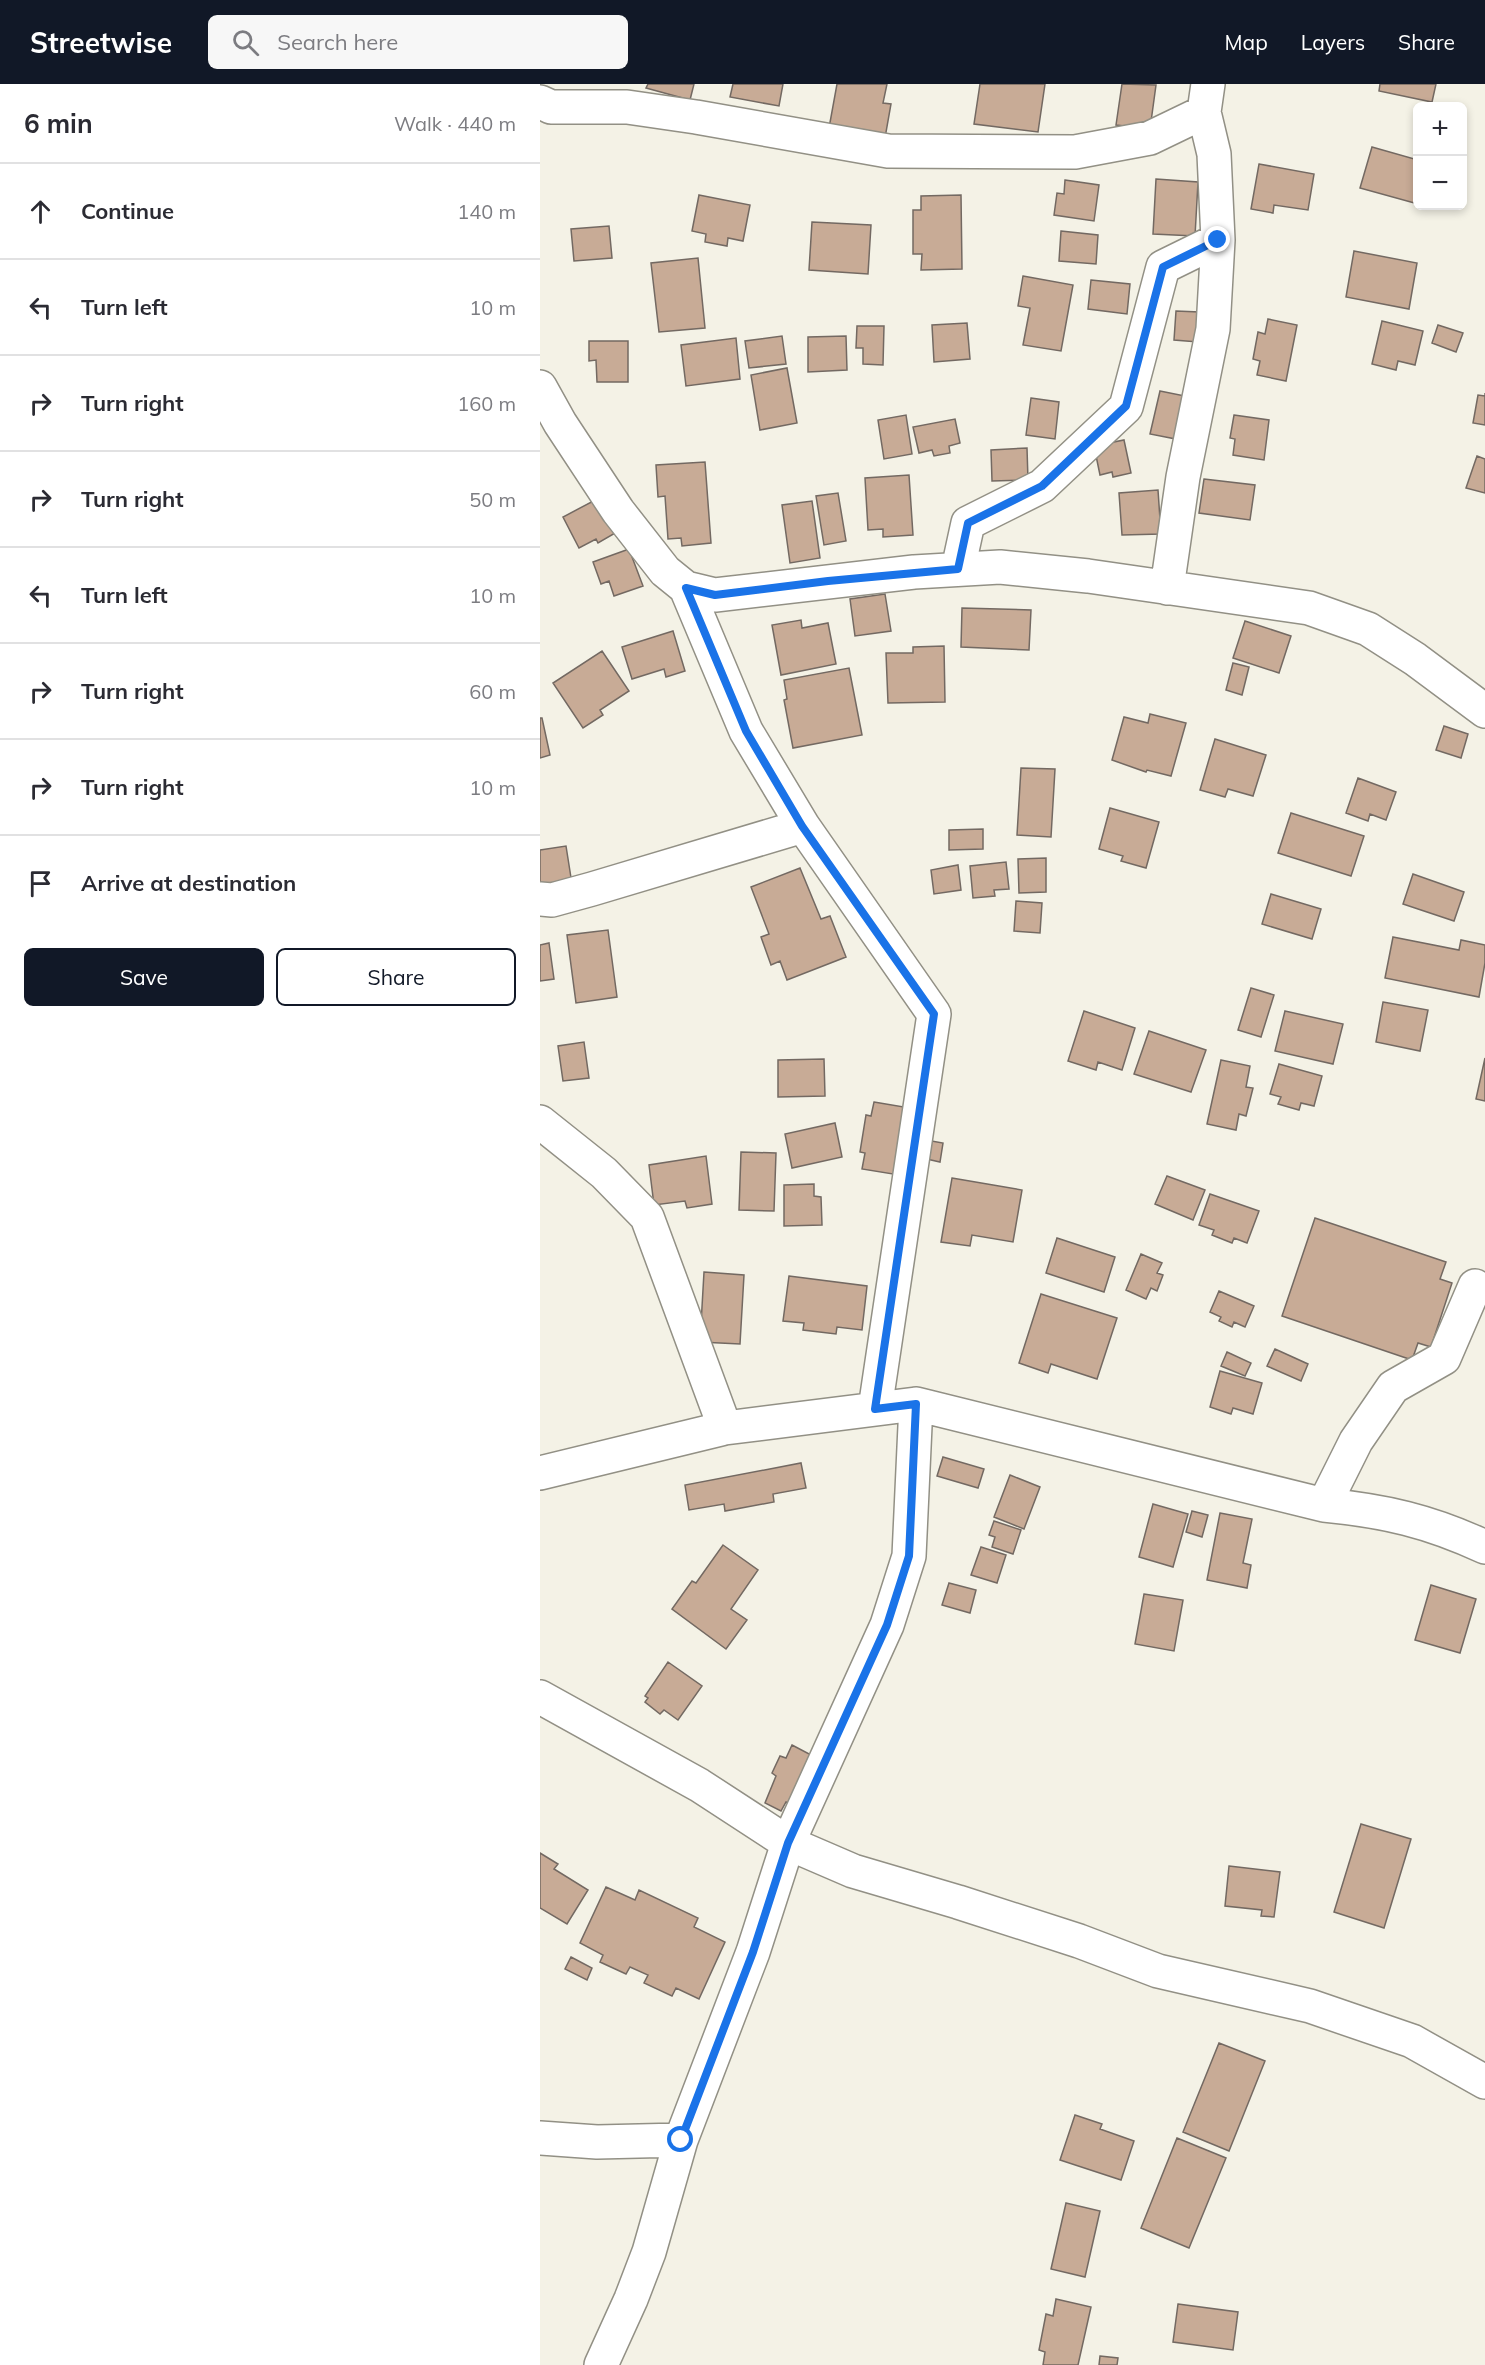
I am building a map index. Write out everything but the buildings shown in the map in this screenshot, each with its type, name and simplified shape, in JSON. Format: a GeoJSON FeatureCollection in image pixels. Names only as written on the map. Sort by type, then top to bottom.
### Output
{"type":"FeatureCollection","features":[{"type":"Feature","properties":{"kind":"street"},"geometry":{"type":"LineString","coordinates":[[540,102],[551,107],[627,107],[888,151],[1075,152],[1150,138],[1206,98],[1214,154],[1218,240],[1214,329],[1183,477],[1167,588]]}},
{"type":"Feature","properties":{"kind":"street"},"geometry":{"type":"LineString","coordinates":[[958,569],[968,523],[1042,486],[1126,406],[1163,267],[1218,240]]}},
{"type":"Feature","properties":{"kind":"street"},"geometry":{"type":"LineString","coordinates":[[540,387],[560,423],[618,511],[664,572],[686,588],[715,595],[828,581],[1000,567],[1309,608],[1368,629],[1415,659],[1485,711]]}},
{"type":"Feature","properties":{"kind":"street"},"geometry":{"type":"LineString","coordinates":[[686,588],[746,731],[802,826],[934,1014],[875,1409]]}},
{"type":"Feature","properties":{"kind":"street"},"geometry":{"type":"LineString","coordinates":[[540,899],[552,900],[592,890],[802,826]]}},
{"type":"Feature","properties":{"kind":"street"},"geometry":{"type":"LineString","coordinates":[[540,1122],[604,1173],[647,1217],[725,1428]]}},
{"type":"Feature","properties":{"kind":"street"},"geometry":{"type":"LineString","coordinates":[[1324,1505],[1356,1441],[1393,1387],[1444,1358],[1475,1286]]}},
{"type":"Feature","properties":{"kind":"street"},"geometry":{"type":"LineString","coordinates":[[601,2365],[631,2299],[649,2252],[681,2140],[753,1952],[788,1843],[887,1625],[909,1556],[916,1404]]}},
{"type":"Feature","properties":{"kind":"street"},"geometry":{"type":"LineString","coordinates":[[540,1473],[725,1428],[916,1404],[1324,1505],[1372,1510],[1417,1520],[1485,1547]]}},
{"type":"Feature","properties":{"kind":"street"},"geometry":{"type":"LineString","coordinates":[[540,1697],[699,1785],[788,1843],[853,1871],[1079,1941],[1158,1971],[1310,2006],[1412,2041],[1485,2082]]}},
{"type":"Feature","properties":{"kind":"street"},"geometry":{"type":"LineString","coordinates":[[540,2138],[597,2142],[681,2140]]}},
{"type":"Feature","properties":{"kind":"route"},"geometry":{"type":"LineString","coordinates":[[681,2140],[753,1952],[788,1843],[887,1625],[909,1556],[916,1404],[875,1409],[934,1014],[802,826],[746,731],[686,588],[715,595],[828,581],[958,569],[968,523],[1042,486],[1126,406],[1163,267],[1218,240]]}}]}
